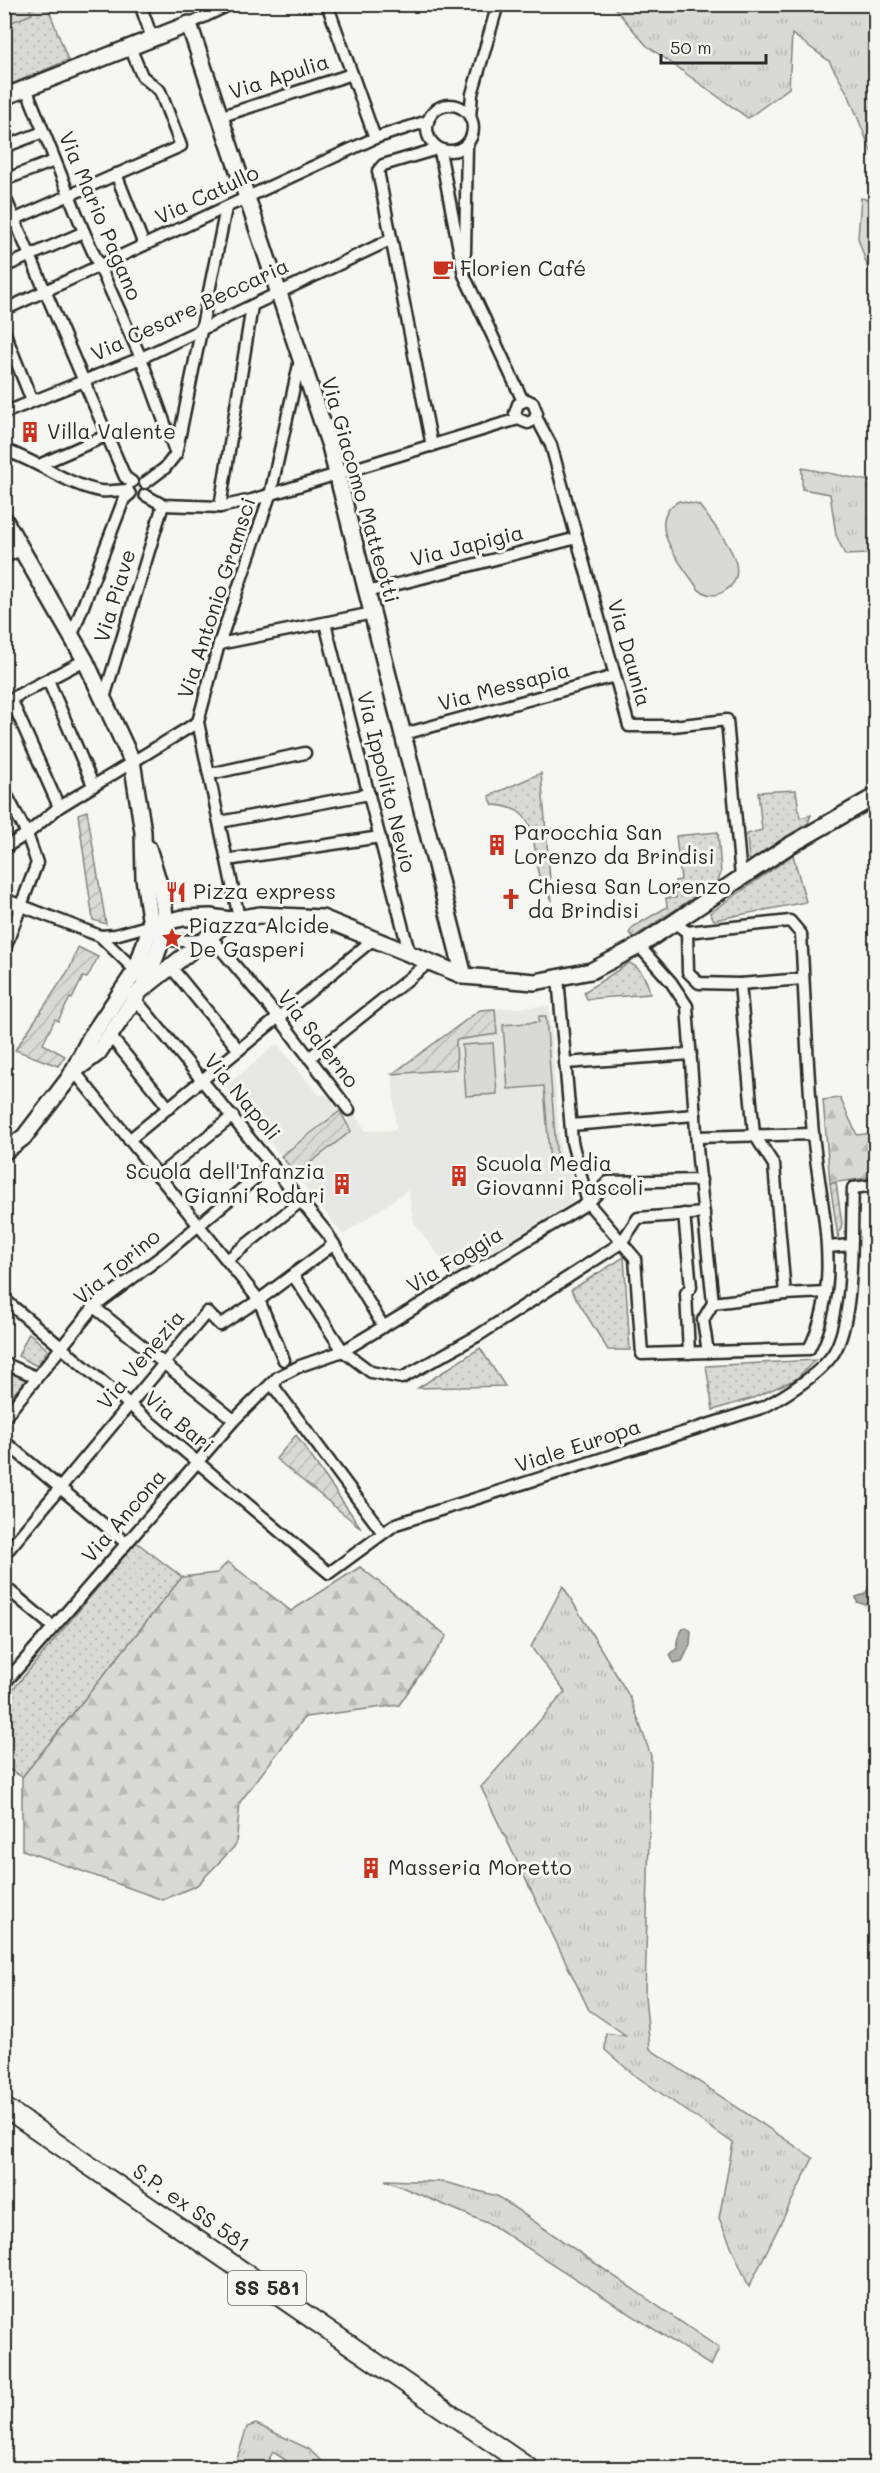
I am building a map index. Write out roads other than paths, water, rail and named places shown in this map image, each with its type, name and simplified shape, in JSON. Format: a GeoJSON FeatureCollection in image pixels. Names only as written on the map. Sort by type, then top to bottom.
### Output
{"type":"FeatureCollection","features":[{"type":"Feature","properties":{"kind":"main road","name":"S.P. ex SS 581"},"geometry":{"type":"LineString","coordinates":[[4,2107],[529,2469]]}},
{"type":"Feature","properties":{"kind":"street"},"geometry":{"type":"LineString","coordinates":[[140,4],[152,38]]}},
{"type":"Feature","properties":{"kind":"street"},"geometry":{"type":"LineString","coordinates":[[4,97],[189,24],[231,4]]}},
{"type":"Feature","properties":{"kind":"street"},"geometry":{"type":"LineString","coordinates":[[327,4],[375,138]]}},
{"type":"Feature","properties":{"kind":"street"},"geometry":{"type":"LineString","coordinates":[[464,275],[467,144],[473,131],[470,117],[473,88],[498,4]]}},
{"type":"Feature","properties":{"kind":"street","name":"Via Giacomo Matteotti"},"geometry":{"type":"LineString","coordinates":[[189,24],[330,446],[464,976]]}},
{"type":"Feature","properties":{"kind":"street"},"geometry":{"type":"LineString","coordinates":[[4,224],[181,146],[160,91],[142,76],[130,47]]}},
{"type":"Feature","properties":{"kind":"street","name":"Via Apulia"},"geometry":{"type":"LineString","coordinates":[[219,117],[352,74]]}},
{"type":"Feature","properties":{"kind":"street","name":"Via Mario Pagano"},"geometry":{"type":"LineString","coordinates":[[26,88],[84,232],[141,358],[176,454]]}},
{"type":"Feature","properties":{"kind":"street"},"geometry":{"type":"LineString","coordinates":[[473,88],[452,105],[437,109],[428,121],[427,134],[439,150],[464,275],[523,400]]}},
{"type":"Feature","properties":{"kind":"street"},"geometry":{"type":"LineString","coordinates":[[452,105],[466,111],[470,117]]}},
{"type":"Feature","properties":{"kind":"street","name":"Via Catullo"},"geometry":{"type":"LineString","coordinates":[[4,310],[375,138],[428,121]]}},
{"type":"Feature","properties":{"kind":"street"},"geometry":{"type":"LineString","coordinates":[[4,147],[43,132]]}},
{"type":"Feature","properties":{"kind":"street"},"geometry":{"type":"LineString","coordinates":[[432,446],[378,171],[382,165],[439,150],[454,151],[467,144]]}},
{"type":"Feature","properties":{"kind":"street"},"geometry":{"type":"LineString","coordinates":[[4,180],[54,160]]}},
{"type":"Feature","properties":{"kind":"street"},"geometry":{"type":"LineString","coordinates":[[117,174],[144,245]]}},
{"type":"Feature","properties":{"kind":"street"},"geometry":{"type":"LineString","coordinates":[[4,195],[85,379],[129,486],[137,499],[176,454],[226,208]]}},
{"type":"Feature","properties":{"kind":"street"},"geometry":{"type":"LineString","coordinates":[[4,267],[84,232]]}},
{"type":"Feature","properties":{"kind":"street","name":"Via Cesare Beccaria"},"geometry":{"type":"LineString","coordinates":[[4,413],[141,358],[390,240]]}},
{"type":"Feature","properties":{"kind":"street"},"geometry":{"type":"LineString","coordinates":[[220,507],[252,306]]}},
{"type":"Feature","properties":{"kind":"street"},"geometry":{"type":"LineString","coordinates":[[4,331],[32,401]]}},
{"type":"Feature","properties":{"kind":"street","name":"Via Antonio Gramsci"},"geometry":{"type":"LineString","coordinates":[[235,919],[220,822],[198,722],[219,644],[270,495],[300,360]]}},
{"type":"Feature","properties":{"kind":"street"},"geometry":{"type":"LineString","coordinates":[[4,450],[23,456],[64,479],[93,489],[102,491],[129,486],[140,480],[145,489],[163,505],[220,507],[338,475],[518,419],[528,423],[536,417],[536,406],[531,401],[523,400]]}},
{"type":"Feature","properties":{"kind":"street"},"geometry":{"type":"LineString","coordinates":[[518,419],[515,413],[516,407],[523,400]]}},
{"type":"Feature","properties":{"kind":"street","name":"Via Daunia"},"geometry":{"type":"LineString","coordinates":[[536,417],[551,445],[629,726],[673,726],[727,720],[741,878]]}},
{"type":"Feature","properties":{"kind":"street"},"geometry":{"type":"LineString","coordinates":[[39,465],[108,435]]}},
{"type":"Feature","properties":{"kind":"street"},"geometry":{"type":"LineString","coordinates":[[72,635],[129,486]]}},
{"type":"Feature","properties":{"kind":"street","name":"Via Piave"},"geometry":{"type":"LineString","coordinates":[[104,698],[163,505]]}},
{"type":"Feature","properties":{"kind":"street"},"geometry":{"type":"LineString","coordinates":[[4,519],[72,635],[104,698],[132,761],[143,832],[144,878],[158,924],[160,939],[152,969],[78,1058],[74,1071]]}},
{"type":"Feature","properties":{"kind":"street","name":"Via Japigia"},"geometry":{"type":"LineString","coordinates":[[368,592],[577,538]]}},
{"type":"Feature","properties":{"kind":"street"},"geometry":{"type":"LineString","coordinates":[[4,558],[21,549]]}},
{"type":"Feature","properties":{"kind":"street"},"geometry":{"type":"LineString","coordinates":[[219,644],[373,612]]}},
{"type":"Feature","properties":{"kind":"street","name":"Via Ippolito Nevio"},"geometry":{"type":"LineString","coordinates":[[325,622],[409,952]]}},
{"type":"Feature","properties":{"kind":"street"},"geometry":{"type":"LineString","coordinates":[[58,807],[8,700],[85,660]]}},
{"type":"Feature","properties":{"kind":"street","name":"Via Messapia"},"geometry":{"type":"LineString","coordinates":[[404,734],[615,676]]}},
{"type":"Feature","properties":{"kind":"street"},"geometry":{"type":"LineString","coordinates":[[48,680],[93,785]]}},
{"type":"Feature","properties":{"kind":"street"},"geometry":{"type":"LineString","coordinates":[[4,848],[27,834],[58,807],[198,722]]}},
{"type":"Feature","properties":{"kind":"street"},"geometry":{"type":"LineString","coordinates":[[210,774],[305,753]]}},
{"type":"Feature","properties":{"kind":"street"},"geometry":{"type":"LineString","coordinates":[[4,790],[27,834],[37,863],[4,951]]}},
{"type":"Feature","properties":{"kind":"street"},"geometry":{"type":"LineString","coordinates":[[220,822],[369,794]]}},
{"type":"Feature","properties":{"kind":"street"},"geometry":{"type":"LineString","coordinates":[[4,899],[100,936],[115,935],[183,918],[235,919],[260,915],[322,918],[464,976],[535,982],[591,971],[639,946],[787,847],[876,796]]}},
{"type":"Feature","properties":{"kind":"street"},"geometry":{"type":"LineString","coordinates":[[227,860],[380,837]]}},
{"type":"Feature","properties":{"kind":"street"},"geometry":{"type":"LineString","coordinates":[[137,985],[170,966],[235,919]]}},
{"type":"Feature","properties":{"kind":"street"},"geometry":{"type":"LineString","coordinates":[[558,977],[572,1142],[588,1203],[635,1258],[642,1354],[809,1349],[818,1333],[826,1292],[828,1247],[813,1134],[801,933],[790,921],[687,932],[674,922]]}},
{"type":"Feature","properties":{"kind":"street"},"geometry":{"type":"LineString","coordinates":[[4,1160],[74,1071],[98,1053],[111,1037],[137,985],[158,924]]}},
{"type":"Feature","properties":{"kind":"street"},"geometry":{"type":"LineString","coordinates":[[687,932],[688,972],[699,983],[740,984],[803,979]]}},
{"type":"Feature","properties":{"kind":"street","name":"Via Napoli"},"geometry":{"type":"LineString","coordinates":[[100,936],[203,1081],[301,1200],[334,1244],[383,1326]]}},
{"type":"Feature","properties":{"kind":"street"},"geometry":{"type":"LineString","coordinates":[[160,939],[180,941],[206,938]]}},
{"type":"Feature","properties":{"kind":"street","name":"Via Salerno"},"geometry":{"type":"LineString","coordinates":[[206,938],[279,1018],[350,1110]]}},
{"type":"Feature","properties":{"kind":"street"},"geometry":{"type":"LineString","coordinates":[[129,1140],[375,938]]}},
{"type":"Feature","properties":{"kind":"street"},"geometry":{"type":"LineString","coordinates":[[639,946],[684,999],[687,1006],[700,1180],[713,1303],[703,1320],[708,1352]]}},
{"type":"Feature","properties":{"kind":"street"},"geometry":{"type":"LineString","coordinates":[[309,1058],[431,961]]}},
{"type":"Feature","properties":{"kind":"street"},"geometry":{"type":"LineString","coordinates":[[170,966],[239,1050]]}},
{"type":"Feature","properties":{"kind":"street"},"geometry":{"type":"LineString","coordinates":[[740,984],[754,1134],[774,1165],[785,1294]]}},
{"type":"Feature","properties":{"kind":"street"},"geometry":{"type":"LineString","coordinates":[[111,1037],[169,1108]]}},
{"type":"Feature","properties":{"kind":"street"},"geometry":{"type":"LineString","coordinates":[[565,1063],[691,1054]]}},
{"type":"Feature","properties":{"kind":"street"},"geometry":{"type":"LineString","coordinates":[[74,1071],[259,1300],[284,1360],[274,1387],[383,1533]]}},
{"type":"Feature","properties":{"kind":"street"},"geometry":{"type":"LineString","coordinates":[[571,1125],[695,1115]]}},
{"type":"Feature","properties":{"kind":"street"},"geometry":{"type":"LineString","coordinates":[[158,1176],[233,1116]]}},
{"type":"Feature","properties":{"kind":"street"},"geometry":{"type":"LineString","coordinates":[[697,1137],[813,1134]]}},
{"type":"Feature","properties":{"kind":"street"},"geometry":{"type":"LineString","coordinates":[[4,1152],[18,1143]]}},
{"type":"Feature","properties":{"kind":"street","name":"Via Torino"},"geometry":{"type":"LineString","coordinates":[[4,1418],[94,1307],[164,1255],[272,1164]]}},
{"type":"Feature","properties":{"kind":"street","name":"Via Foggia"},"geometry":{"type":"LineString","coordinates":[[278,1377],[300,1366],[343,1352],[588,1203],[608,1182],[700,1180]]}},
{"type":"Feature","properties":{"kind":"street"},"geometry":{"type":"LineString","coordinates":[[828,1247],[851,1245],[853,1188],[876,1185]]}},
{"type":"Feature","properties":{"kind":"street"},"geometry":{"type":"LineString","coordinates":[[227,1260],[301,1200]]}},
{"type":"Feature","properties":{"kind":"street"},"geometry":{"type":"LineString","coordinates":[[293,1275],[343,1352],[371,1372],[402,1378],[478,1335],[621,1243],[638,1218],[704,1213]]}},
{"type":"Feature","properties":{"kind":"street"},"geometry":{"type":"LineString","coordinates":[[684,1214],[691,1287],[686,1293],[689,1353]]}},
{"type":"Feature","properties":{"kind":"street","name":"Via Venezia"},"geometry":{"type":"LineString","coordinates":[[4,1555],[129,1406],[162,1363],[207,1312],[220,1325],[259,1300],[334,1244]]}},
{"type":"Feature","properties":{"kind":"street","name":"Viale Europa"},"geometry":{"type":"LineString","coordinates":[[329,1573],[396,1524],[764,1407],[793,1391],[836,1351],[847,1319],[851,1245]]}},
{"type":"Feature","properties":{"kind":"street"},"geometry":{"type":"LineString","coordinates":[[713,1303],[785,1294],[826,1292]]}},
{"type":"Feature","properties":{"kind":"street","name":"Via Bari"},"geometry":{"type":"LineString","coordinates":[[4,1299],[329,1573]]}},
{"type":"Feature","properties":{"kind":"street"},"geometry":{"type":"LineString","coordinates":[[94,1307],[234,1420]]}},
{"type":"Feature","properties":{"kind":"street"},"geometry":{"type":"LineString","coordinates":[[284,1360],[300,1366]]}},
{"type":"Feature","properties":{"kind":"street"},"geometry":{"type":"LineString","coordinates":[[4,1363],[36,1377]]}},
{"type":"Feature","properties":{"kind":"street","name":"Via Ancona"},"geometry":{"type":"LineString","coordinates":[[4,1684],[234,1420],[278,1377]]}},
{"type":"Feature","properties":{"kind":"street"},"geometry":{"type":"LineString","coordinates":[[4,1441],[126,1543]]}},
{"type":"Feature","properties":{"kind":"street"},"geometry":{"type":"LineString","coordinates":[[4,1586],[53,1627]]}},
{"type":"Feature","properties":{"kind":"place","name":"Florien Café"},"geometry":{"type":"Point","coordinates":[443,269]}},
{"type":"Feature","properties":{"kind":"place","name":"Villa Valente"},"geometry":{"type":"Point","coordinates":[30,432]}},
{"type":"Feature","properties":{"kind":"place","name":"Parocchia San Lorenzo da Brindisi"},"geometry":{"type":"Point","coordinates":[497,845]}},
{"type":"Feature","properties":{"kind":"place","name":"Pizza express"},"geometry":{"type":"Point","coordinates":[176,892]}},
{"type":"Feature","properties":{"kind":"place","name":"Chiesa San Lorenzo da Brindisi"},"geometry":{"type":"Point","coordinates":[511,899]}},
{"type":"Feature","properties":{"kind":"place","name":"Piazza Alcide De Gasperi"},"geometry":{"type":"Point","coordinates":[172,938]}},
{"type":"Feature","properties":{"kind":"place","name":"Scuola Media Giovanni Pascoli"},"geometry":{"type":"Point","coordinates":[459,1176]}},
{"type":"Feature","properties":{"kind":"place","name":"Scuola dell'Infanzia Gianni Rodari"},"geometry":{"type":"Point","coordinates":[342,1184]}},
{"type":"Feature","properties":{"kind":"place","name":"Masseria Moretto"},"geometry":{"type":"Point","coordinates":[371,1868]}}]}
